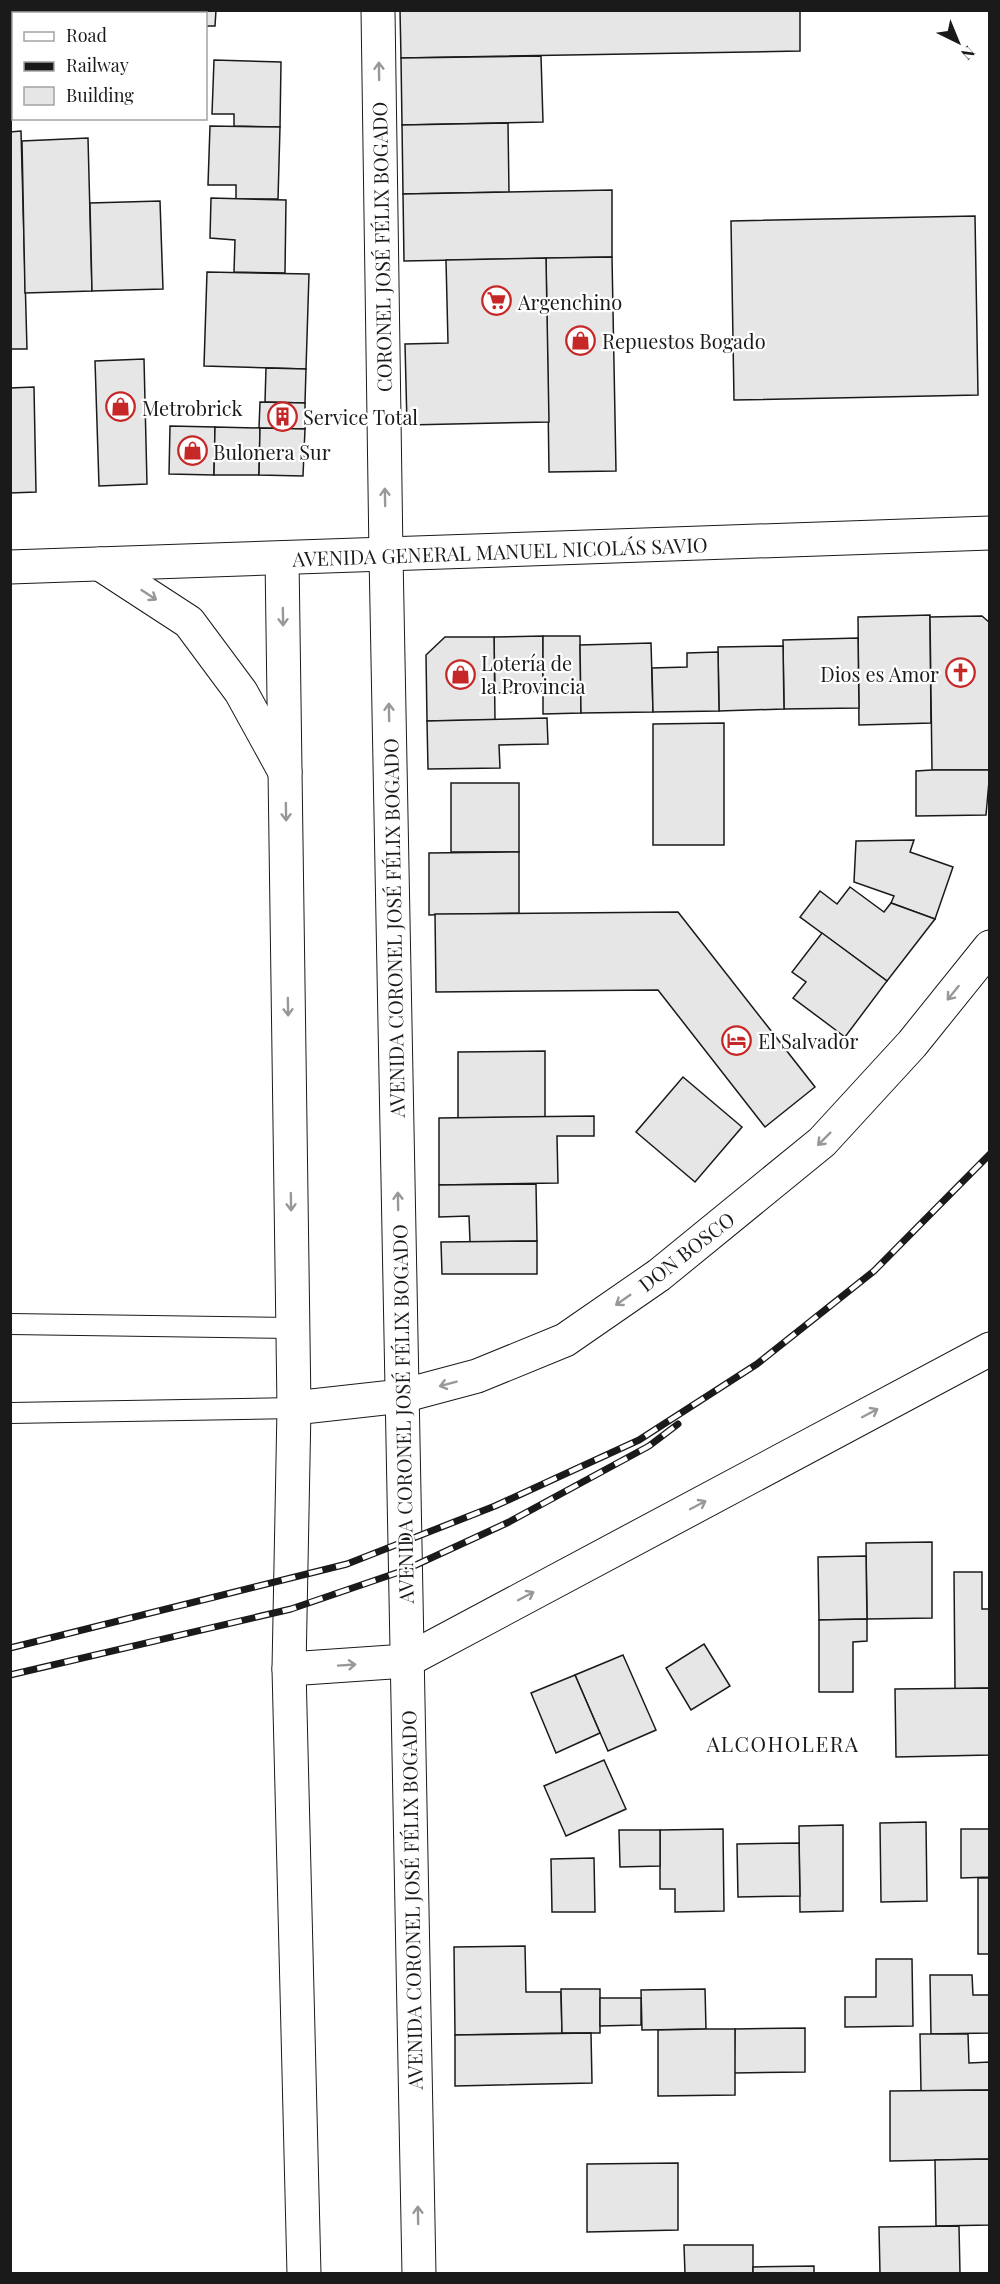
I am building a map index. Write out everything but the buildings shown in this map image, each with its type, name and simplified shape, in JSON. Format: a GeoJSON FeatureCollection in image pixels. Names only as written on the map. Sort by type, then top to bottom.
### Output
{"type":"FeatureCollection","features":[{"type":"Feature","properties":{"kind":"main road","name":"CORONEL JOSÉ FÉLIX BOGADO"},"geometry":{"type":"LineString","coordinates":[[378,10],[386,555]]}},
{"type":"Feature","properties":{"kind":"main road","name":"AVENIDA GENERAL MANUEL NICOLÁS SAVIO"},"geometry":{"type":"LineString","coordinates":[[10,567],[990,533]]}},
{"type":"Feature","properties":{"kind":"main road","name":"AVENIDA CORONEL JOSÉ FÉLIX BOGADO"},"geometry":{"type":"LineString","coordinates":[[386,555],[419,2274]]}},
{"type":"Feature","properties":{"kind":"main road"},"geometry":{"type":"LineString","coordinates":[[282,558],[294,1408],[289,1669],[304,2274]]}},
{"type":"Feature","properties":{"kind":"main road"},"geometry":{"type":"LineString","coordinates":[[100,564],[189,622],[241,692],[285,772]]}},
{"type":"Feature","properties":{"kind":"main road","name":"DON BOSCO"},"geometry":{"type":"LineString","coordinates":[[294,1408],[402,1396],[477,1376],[565,1340],[659,1275],[822,1142],[912,1044],[990,947]]}},
{"type":"Feature","properties":{"kind":"main road"},"geometry":{"type":"LineString","coordinates":[[289,1669],[406,1661],[990,1349]]}},
{"type":"Feature","properties":{"kind":"lane"},"geometry":{"type":"LineString","coordinates":[[10,1324],[293,1328]]}},
{"type":"Feature","properties":{"kind":"lane"},"geometry":{"type":"LineString","coordinates":[[10,1413],[294,1408]]}},
{"type":"Feature","properties":{"kind":"railway"},"geometry":{"type":"LineString","coordinates":[[10,1648],[347,1564],[495,1506],[639,1440],[757,1364],[874,1271],[990,1154]]}},
{"type":"Feature","properties":{"kind":"railway"},"geometry":{"type":"LineString","coordinates":[[10,1675],[291,1609],[405,1570],[509,1522],[649,1446],[678,1424]]}},
{"type":"Feature","properties":{"kind":"place","name":"Argenchino"},"geometry":{"type":"Point","coordinates":[497,301]}},
{"type":"Feature","properties":{"kind":"place","name":"Repuestos Bogado"},"geometry":{"type":"Point","coordinates":[581,340]}},
{"type":"Feature","properties":{"kind":"place","name":"Metrobrick"},"geometry":{"type":"Point","coordinates":[121,407]}},
{"type":"Feature","properties":{"kind":"place","name":"Service Total"},"geometry":{"type":"Point","coordinates":[282,416]}},
{"type":"Feature","properties":{"kind":"place","name":"Bulonera Sur"},"geometry":{"type":"Point","coordinates":[192,451]}},
{"type":"Feature","properties":{"kind":"place","name":"Dios es Amor"},"geometry":{"type":"Point","coordinates":[960,673]}},
{"type":"Feature","properties":{"kind":"place","name":"Lotería de la Provincia"},"geometry":{"type":"Point","coordinates":[460,674]}},
{"type":"Feature","properties":{"kind":"place","name":"El Salvador"},"geometry":{"type":"Point","coordinates":[737,1040]}},
{"type":"Feature","properties":{"kind":"district","name":"ALCOHOLERA"},"geometry":{"type":"Point","coordinates":[783,1743]}}]}
